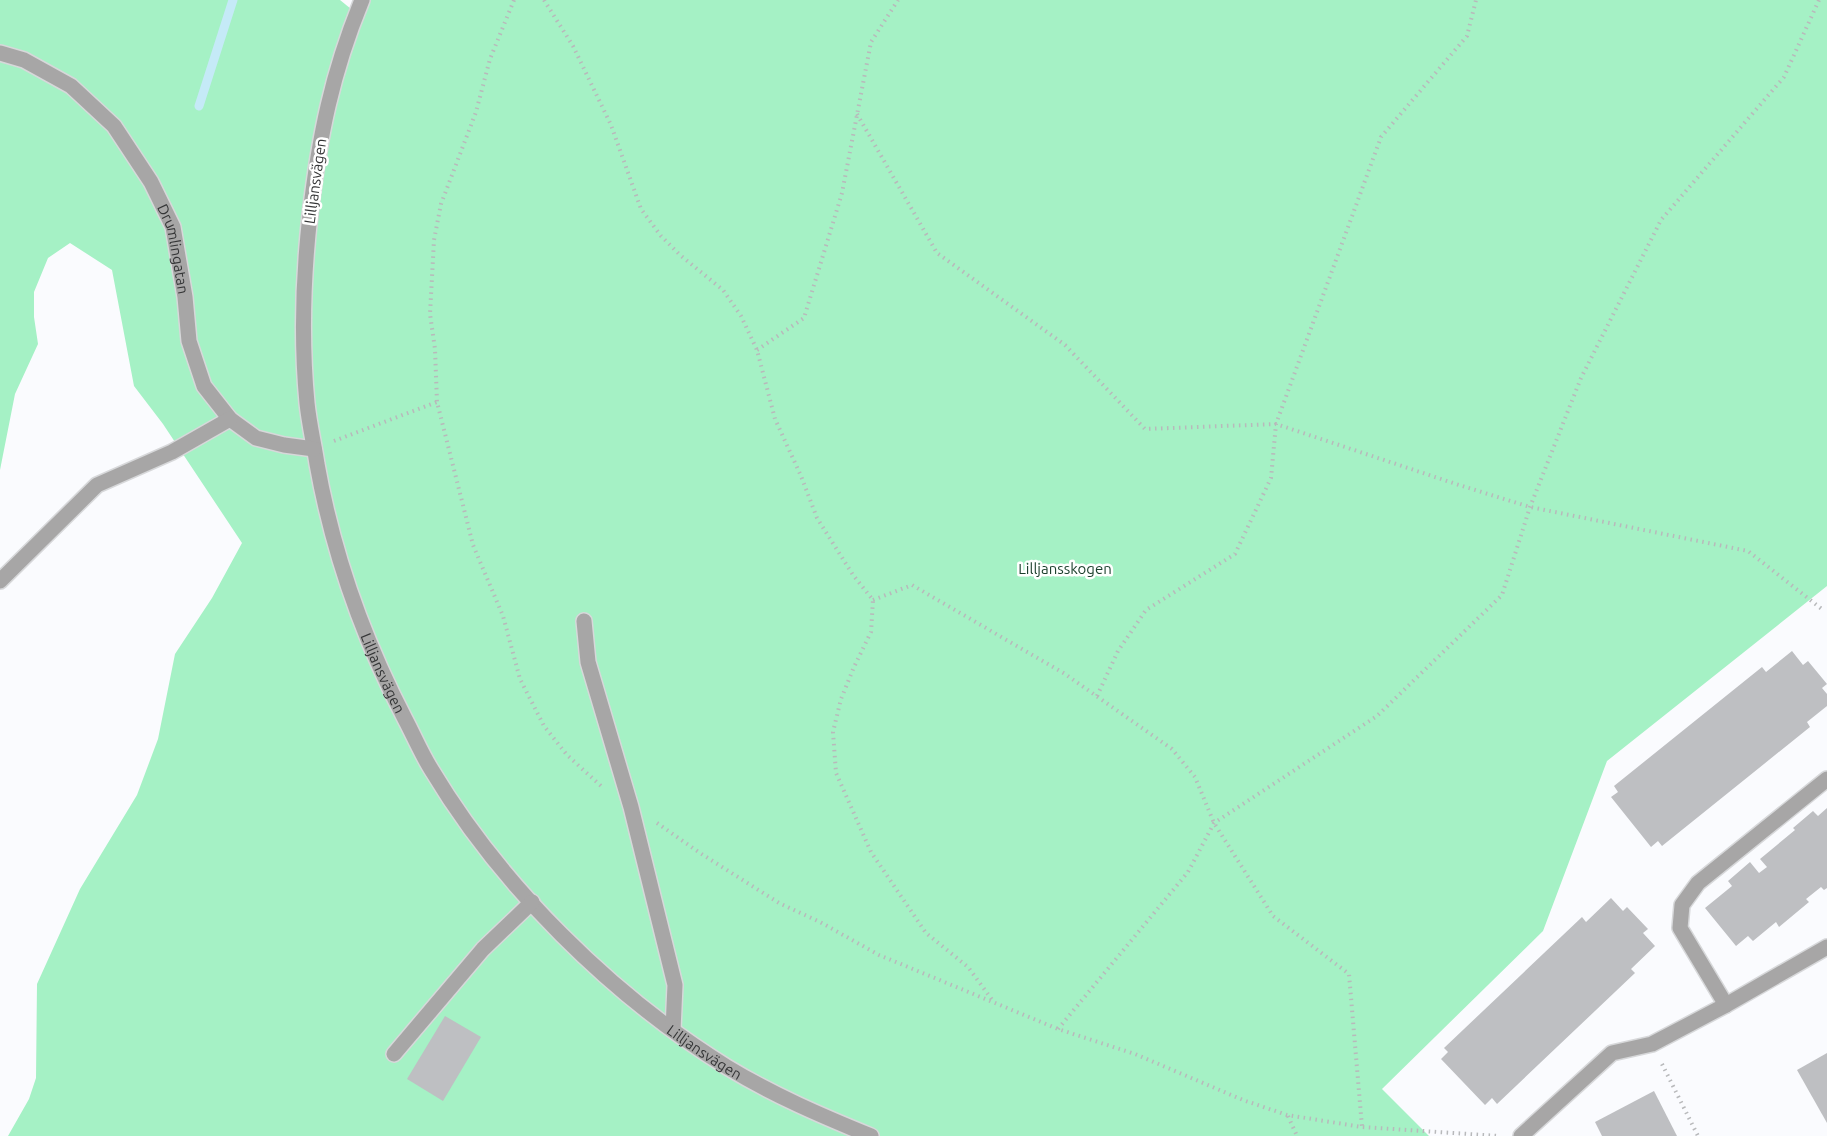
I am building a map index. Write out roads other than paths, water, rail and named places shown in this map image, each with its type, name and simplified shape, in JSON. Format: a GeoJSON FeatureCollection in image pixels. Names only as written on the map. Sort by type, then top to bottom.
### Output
{"type":"FeatureCollection","features":[{"type":"Feature","properties":{"kind":"street","name":"Lilljansvägen"},"geometry":{"type":"LineString","coordinates":[[362,0],[338,63],[325,113],[315,167],[306,245],[304,350],[307,405],[323,497],[335,548],[353,601],[385,681],[430,768],[500,867],[531,902],[593,964],[622,991],[727,1067],[782,1097],[871,1136]]}},
{"type":"Feature","properties":{"kind":"street","name":"Drumlingatan"},"geometry":{"type":"LineString","coordinates":[[0,53],[24,60],[70,86],[114,126],[151,182],[172,227],[185,297],[189,341],[204,386],[230,419],[256,438],[314,449]]}},
{"type":"Feature","properties":{"kind":"street"},"geometry":{"type":"LineString","coordinates":[[0,581],[97,485],[172,452],[230,419]]}},
{"type":"Feature","properties":{"kind":"street"},"geometry":{"type":"LineString","coordinates":[[584,621],[588,662],[631,807],[675,985],[673,1030]]}},
{"type":"Feature","properties":{"kind":"street"},"geometry":{"type":"LineString","coordinates":[[1726,1005],[1680,928],[1682,904],[1698,883],[1827,779]]}},
{"type":"Feature","properties":{"kind":"street"},"geometry":{"type":"LineString","coordinates":[[394,1054],[483,948],[531,902]]}},
{"type":"Feature","properties":{"kind":"street"},"geometry":{"type":"LineString","coordinates":[[1521,1136],[1612,1053],[1652,1044],[1827,947]]}},
{"type":"Feature","properties":{"kind":"waterway"},"geometry":{"type":"LineString","coordinates":[[199,106],[233,0]]}},
{"type":"Feature","properties":{"kind":"park label","name":"Lilljansskogen"},"geometry":{"type":"Point","coordinates":[1065,568]}}]}
